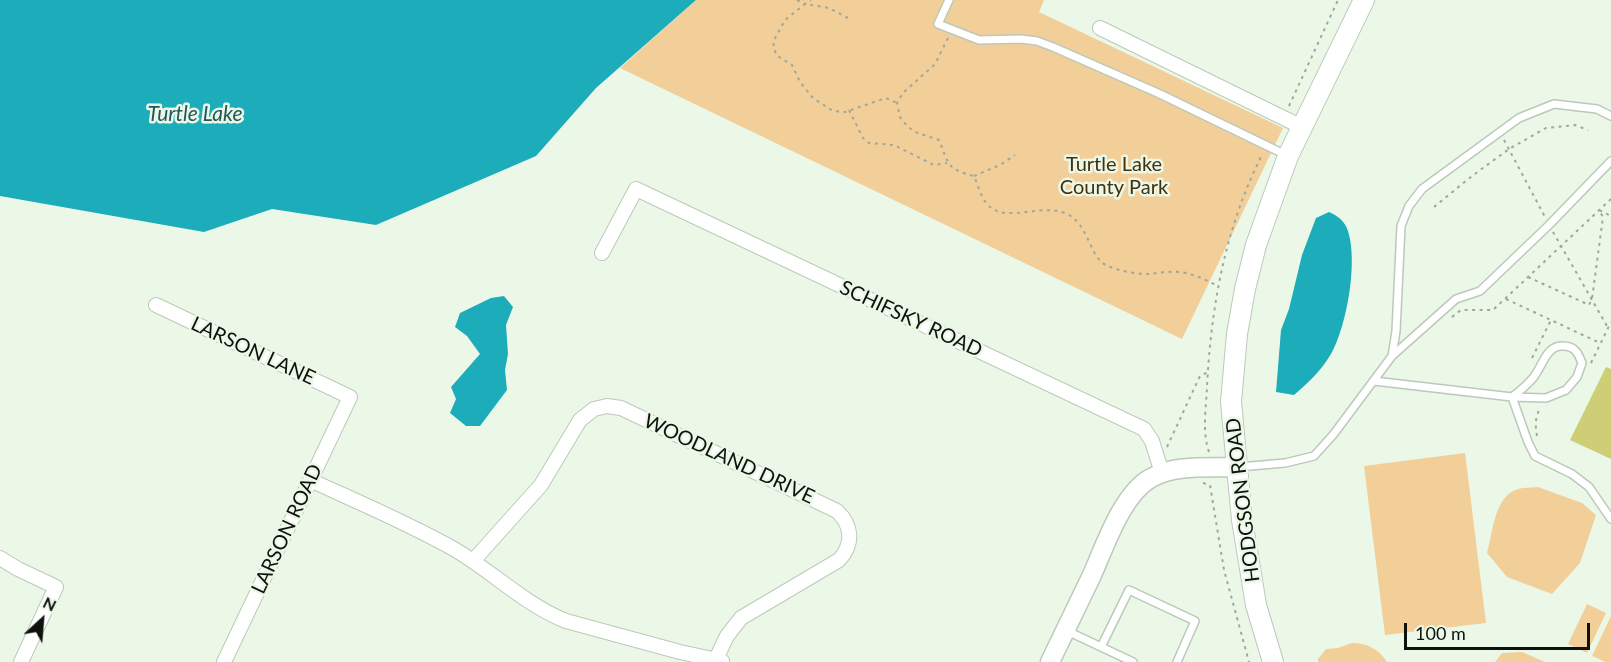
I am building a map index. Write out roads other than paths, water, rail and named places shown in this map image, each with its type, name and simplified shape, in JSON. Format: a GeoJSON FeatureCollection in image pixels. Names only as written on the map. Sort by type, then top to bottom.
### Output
{"type":"FeatureCollection","features":[{"type":"Feature","properties":{"kind":"main road","name":"HODGSON ROAD"},"geometry":{"type":"LineString","coordinates":[[1274,662],[1256,604],[1242,520],[1232,402],[1237,334],[1256,245],[1288,156],[1364,0]]}},
{"type":"Feature","properties":{"kind":"street"},"geometry":{"type":"LineString","coordinates":[[1100,28],[1302,127]]}},
{"type":"Feature","properties":{"kind":"street","name":"SCHIFSKY ROAD"},"geometry":{"type":"LineString","coordinates":[[602,253],[636,189],[1144,429],[1152,441],[1162,473]]}},
{"type":"Feature","properties":{"kind":"street","name":"LARSON LANE"},"geometry":{"type":"LineString","coordinates":[[156,305],[350,397]]}},
{"type":"Feature","properties":{"kind":"street","name":"LARSON ROAD"},"geometry":{"type":"LineString","coordinates":[[224,662],[350,397]]}},
{"type":"Feature","properties":{"kind":"street","name":"WOODLAND DRIVE"},"geometry":{"type":"LineString","coordinates":[[473,561],[542,485],[580,420],[594,409],[608,406],[621,408],[837,511],[843,517],[850,533],[844,555],[839,560],[741,618],[727,636],[720,660]]}},
{"type":"Feature","properties":{"kind":"street"},"geometry":{"type":"LineString","coordinates":[[1050,662],[1120,514],[1138,488],[1149,479],[1162,473],[1183,469],[1237,467]]}},
{"type":"Feature","properties":{"kind":"street"},"geometry":{"type":"LineString","coordinates":[[310,480],[421,531],[473,561],[529,602],[566,621],[680,652],[720,660]]}},
{"type":"Feature","properties":{"kind":"street"},"geometry":{"type":"LineString","coordinates":[[0,558],[56,587],[21,662]]}},
{"type":"Feature","properties":{"kind":"lane"},"geometry":{"type":"LineString","coordinates":[[949,0],[938,24],[979,40],[1021,39],[1053,46],[1160,94],[1288,156]]}},
{"type":"Feature","properties":{"kind":"lane"},"geometry":{"type":"LineString","coordinates":[[1392,356],[1396,331],[1401,226],[1409,206],[1422,189],[1519,118],[1554,104],[1597,109],[1611,116]]}},
{"type":"Feature","properties":{"kind":"lane"},"geometry":{"type":"LineString","coordinates":[[1237,467],[1285,463],[1314,456],[1333,435],[1392,356],[1456,299],[1480,291],[1611,161]]}},
{"type":"Feature","properties":{"kind":"lane"},"geometry":{"type":"LineString","coordinates":[[1374,381],[1512,397],[1546,398],[1566,390],[1577,377],[1582,363],[1577,351],[1569,346],[1556,345],[1549,351],[1533,378],[1512,397]]}},
{"type":"Feature","properties":{"kind":"lane"},"geometry":{"type":"LineString","coordinates":[[1512,397],[1535,456],[1572,474],[1589,487],[1611,519]]}},
{"type":"Feature","properties":{"kind":"lane"},"geometry":{"type":"LineString","coordinates":[[1101,647],[1129,590],[1195,621],[1177,662]]}},
{"type":"Feature","properties":{"kind":"lane"},"geometry":{"type":"LineString","coordinates":[[1065,630],[1133,662]]}},
{"type":"Feature","properties":{"kind":"water","name":"Turtle Lake"},"geometry":{"type":"Polygon","coordinates":[[[0,0],[696,0],[596,88],[536,156],[376,225],[272,209],[204,232],[0,196],[0,0]]]}},
{"type":"Feature","properties":{"kind":"water"},"geometry":{"type":"Polygon","coordinates":[[[1329,212],[1345,224],[1351,244],[1351,276],[1342,327],[1331,354],[1310,381],[1294,395],[1276,392],[1281,330],[1289,309],[1302,255],[1316,218],[1329,212]]]}},
{"type":"Feature","properties":{"kind":"water"},"geometry":{"type":"Polygon","coordinates":[[[504,296],[513,307],[506,325],[507,390],[480,426],[466,426],[450,413],[456,399],[451,387],[480,354],[467,336],[455,327],[460,313],[491,298],[504,296]]]}},
{"type":"Feature","properties":{"kind":"park label","name":"Turtle Lake County Park"},"geometry":{"type":"Point","coordinates":[1114,176]}}]}
